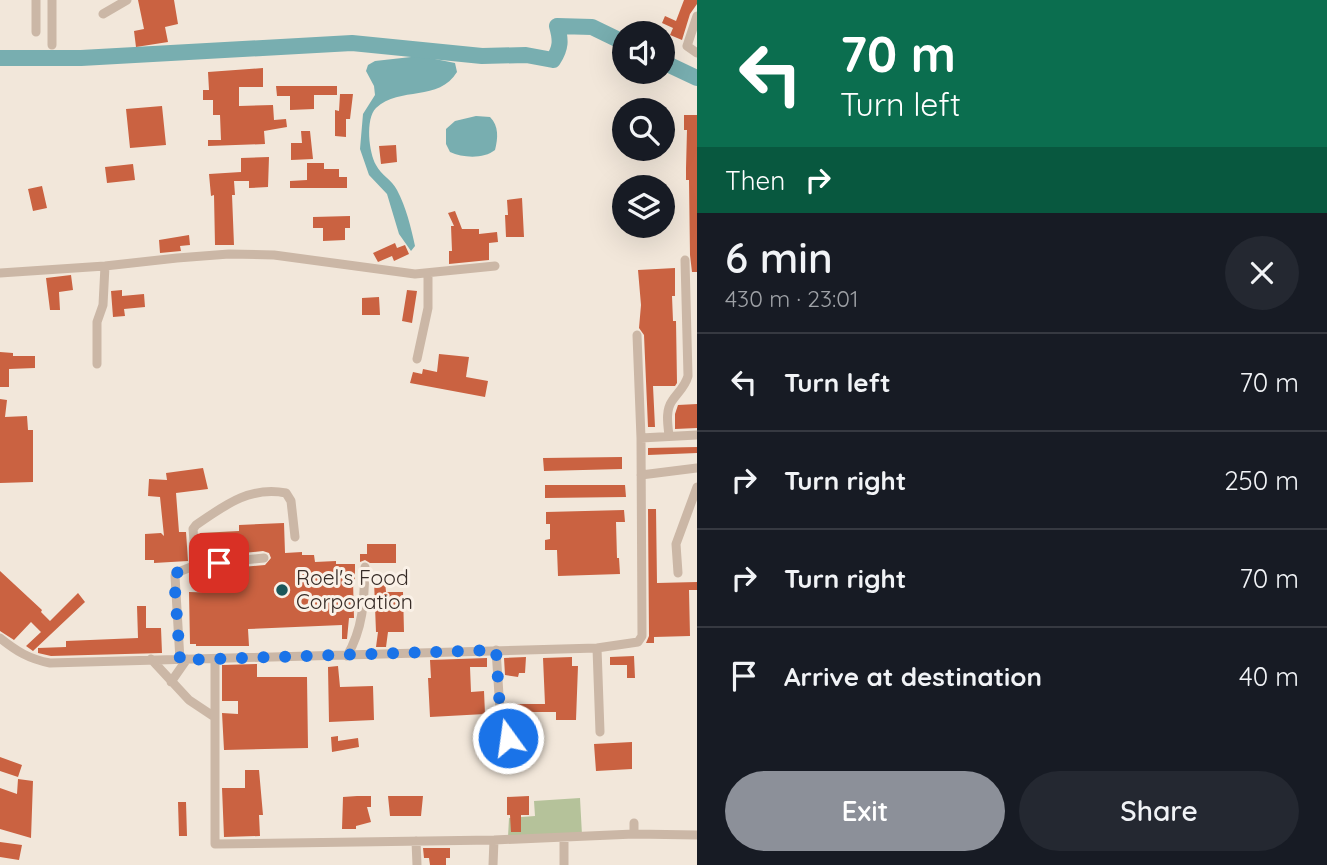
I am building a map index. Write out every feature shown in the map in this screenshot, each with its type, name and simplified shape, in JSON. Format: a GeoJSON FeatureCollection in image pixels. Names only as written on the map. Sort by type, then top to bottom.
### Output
{"type":"FeatureCollection","features":[{"type":"Feature","properties":{"kind":"street"},"geometry":{"type":"LineString","coordinates":[[36,0],[36,32]]}},
{"type":"Feature","properties":{"kind":"street"},"geometry":{"type":"LineString","coordinates":[[51,45],[52,0]]}},
{"type":"Feature","properties":{"kind":"street"},"geometry":{"type":"LineString","coordinates":[[103,14],[127,0]]}},
{"type":"Feature","properties":{"kind":"street"},"geometry":{"type":"LineString","coordinates":[[697,16],[687,47],[697,52]]}},
{"type":"Feature","properties":{"kind":"street"},"geometry":{"type":"LineString","coordinates":[[0,273],[105,267],[177,258],[274,255],[415,274],[495,266]]}},
{"type":"Feature","properties":{"kind":"street"},"geometry":{"type":"LineString","coordinates":[[669,436],[669,405],[688,376],[685,260]]}},
{"type":"Feature","properties":{"kind":"street"},"geometry":{"type":"LineString","coordinates":[[97,364],[97,322],[103,305],[105,267]]}},
{"type":"Feature","properties":{"kind":"street"},"geometry":{"type":"LineString","coordinates":[[417,359],[428,308],[428,274]]}},
{"type":"Feature","properties":{"kind":"street"},"geometry":{"type":"LineString","coordinates":[[0,638],[33,660],[50,663],[597,648],[638,642],[642,636],[641,438],[637,335]]}},
{"type":"Feature","properties":{"kind":"street"},"geometry":{"type":"LineString","coordinates":[[641,438],[697,435]]}},
{"type":"Feature","properties":{"kind":"street"},"geometry":{"type":"LineString","coordinates":[[641,475],[697,468]]}},
{"type":"Feature","properties":{"kind":"street"},"geometry":{"type":"LineString","coordinates":[[678,573],[676,544],[697,487]]}},
{"type":"Feature","properties":{"kind":"street"},"geometry":{"type":"LineString","coordinates":[[196,565],[193,529],[236,499],[250,493],[286,493],[291,500],[295,537]]}},
{"type":"Feature","properties":{"kind":"street"},"geometry":{"type":"LineString","coordinates":[[171,682],[183,659],[174,576],[176,573],[196,565],[264,558]]}},
{"type":"Feature","properties":{"kind":"street"},"geometry":{"type":"LineString","coordinates":[[347,656],[362,622],[365,567]]}},
{"type":"Feature","properties":{"kind":"street"},"geometry":{"type":"LineString","coordinates":[[597,648],[600,732]]}},
{"type":"Feature","properties":{"kind":"street"},"geometry":{"type":"LineString","coordinates":[[496,650],[500,710],[508,738]]}},
{"type":"Feature","properties":{"kind":"street"},"geometry":{"type":"LineString","coordinates":[[151,659],[189,700],[213,716]]}},
{"type":"Feature","properties":{"kind":"street"},"geometry":{"type":"LineString","coordinates":[[215,659],[215,844],[494,840],[634,834],[697,835]]}},
{"type":"Feature","properties":{"kind":"street"},"geometry":{"type":"LineString","coordinates":[[634,823],[634,834]]}},
{"type":"Feature","properties":{"kind":"street"},"geometry":{"type":"LineString","coordinates":[[564,838],[564,865]]}},
{"type":"Feature","properties":{"kind":"street"},"geometry":{"type":"LineString","coordinates":[[493,865],[494,840]]}},
{"type":"Feature","properties":{"kind":"street"},"geometry":{"type":"LineString","coordinates":[[416,841],[417,865]]}},
{"type":"Feature","properties":{"kind":"green space"},"geometry":{"type":"Polygon","coordinates":[[[580,798],[582,835],[508,837],[509,818],[535,816],[534,801],[580,798]]]}},
{"type":"Feature","properties":{"kind":"water"},"geometry":{"type":"Polygon","coordinates":[[[420,56],[455,63],[457,72],[440,87],[386,101],[376,108],[369,128],[370,145],[378,169],[395,186],[406,210],[415,246],[411,251],[399,234],[387,194],[369,175],[360,149],[363,114],[375,95],[374,86],[366,71],[368,65],[375,61],[420,56]]]}},
{"type":"Feature","properties":{"kind":"water"},"geometry":{"type":"Polygon","coordinates":[[[476,116],[490,117],[495,124],[495,150],[473,157],[450,152],[446,144],[446,129],[455,121],[476,116]]]}},
{"type":"Feature","properties":{"kind":"building"},"geometry":{"type":"Polygon","coordinates":[[[138,0],[174,0],[178,24],[165,27],[168,42],[136,47],[134,31],[144,29],[138,0]]]}},
{"type":"Feature","properties":{"kind":"building"},"geometry":{"type":"Polygon","coordinates":[[[684,0],[697,0],[682,40],[675,37],[675,21],[663,21],[665,16],[676,21],[684,0]]]}},
{"type":"Feature","properties":{"kind":"building"},"geometry":{"type":"Polygon","coordinates":[[[263,68],[263,87],[239,87],[239,106],[273,105],[274,120],[286,119],[287,127],[264,131],[265,144],[208,146],[208,140],[221,140],[220,115],[213,115],[213,100],[203,100],[203,90],[209,90],[208,72],[263,68]]]}},
{"type":"Feature","properties":{"kind":"building"},"geometry":{"type":"Polygon","coordinates":[[[276,86],[337,86],[337,95],[314,95],[314,109],[290,110],[290,96],[277,96],[276,86]]]}},
{"type":"Feature","properties":{"kind":"building"},"geometry":{"type":"Polygon","coordinates":[[[340,94],[353,94],[350,119],[346,119],[346,137],[335,136],[335,110],[339,111],[340,94]]]}},
{"type":"Feature","properties":{"kind":"building"},"geometry":{"type":"Polygon","coordinates":[[[162,106],[166,145],[130,148],[126,109],[162,106]]]}},
{"type":"Feature","properties":{"kind":"building"},"geometry":{"type":"Polygon","coordinates":[[[684,115],[697,115],[697,272],[692,272],[690,255],[689,180],[686,180],[687,130],[684,130],[684,115]]]}},
{"type":"Feature","properties":{"kind":"building"},"geometry":{"type":"Polygon","coordinates":[[[301,131],[310,131],[313,159],[291,160],[291,143],[302,143],[301,131]]]}},
{"type":"Feature","properties":{"kind":"building"},"geometry":{"type":"Polygon","coordinates":[[[396,145],[397,162],[381,164],[379,146],[396,145]]]}},
{"type":"Feature","properties":{"kind":"building"},"geometry":{"type":"Polygon","coordinates":[[[269,157],[268,187],[249,188],[249,181],[234,181],[234,245],[215,245],[214,195],[211,196],[209,174],[241,172],[241,158],[269,157]]]}},
{"type":"Feature","properties":{"kind":"building"},"geometry":{"type":"Polygon","coordinates":[[[307,163],[324,163],[324,169],[339,169],[339,177],[347,177],[347,188],[290,188],[290,181],[307,180],[307,163]]]}},
{"type":"Feature","properties":{"kind":"building"},"geometry":{"type":"Polygon","coordinates":[[[133,164],[135,180],[107,183],[105,167],[133,164]]]}},
{"type":"Feature","properties":{"kind":"building"},"geometry":{"type":"Polygon","coordinates":[[[42,186],[47,208],[33,211],[28,189],[42,186]]]}},
{"type":"Feature","properties":{"kind":"building"},"geometry":{"type":"Polygon","coordinates":[[[522,198],[524,237],[506,237],[507,200],[522,198]]]}},
{"type":"Feature","properties":{"kind":"building"},"geometry":{"type":"Polygon","coordinates":[[[455,211],[462,229],[479,229],[479,234],[497,232],[498,242],[489,243],[489,260],[449,264],[449,251],[452,251],[451,226],[454,226],[448,213],[455,211]]]}},
{"type":"Feature","properties":{"kind":"building"},"geometry":{"type":"Polygon","coordinates":[[[350,216],[350,228],[345,228],[345,240],[323,241],[323,228],[313,228],[313,217],[350,216]]]}},
{"type":"Feature","properties":{"kind":"building"},"geometry":{"type":"Polygon","coordinates":[[[189,235],[190,245],[180,246],[181,251],[160,253],[159,240],[189,235]]]}},
{"type":"Feature","properties":{"kind":"building"},"geometry":{"type":"Polygon","coordinates":[[[395,243],[397,248],[405,245],[409,254],[394,261],[392,256],[378,262],[373,253],[395,243]]]}},
{"type":"Feature","properties":{"kind":"building"},"geometry":{"type":"Polygon","coordinates":[[[675,268],[675,296],[672,296],[673,321],[676,321],[677,383],[675,386],[653,386],[655,427],[648,427],[644,335],[639,328],[641,305],[638,270],[675,268]]]}},
{"type":"Feature","properties":{"kind":"building"},"geometry":{"type":"Polygon","coordinates":[[[71,275],[73,290],[59,292],[60,310],[50,310],[46,278],[71,275]]]}},
{"type":"Feature","properties":{"kind":"building"},"geometry":{"type":"Polygon","coordinates":[[[122,290],[122,296],[144,294],[145,307],[124,309],[125,316],[113,317],[111,291],[122,290]]]}},
{"type":"Feature","properties":{"kind":"building"},"geometry":{"type":"Polygon","coordinates":[[[407,290],[417,291],[412,323],[402,321],[407,290]]]}},
{"type":"Feature","properties":{"kind":"building"},"geometry":{"type":"Polygon","coordinates":[[[379,297],[380,315],[362,315],[362,298],[379,297]]]}},
{"type":"Feature","properties":{"kind":"building"},"geometry":{"type":"Polygon","coordinates":[[[0,352],[13,353],[13,356],[35,356],[35,368],[9,369],[9,387],[0,387],[0,352]]]}},
{"type":"Feature","properties":{"kind":"building"},"geometry":{"type":"Polygon","coordinates":[[[439,354],[469,357],[466,377],[488,381],[485,397],[410,383],[413,372],[422,374],[423,369],[437,372],[439,354]]]}},
{"type":"Feature","properties":{"kind":"building"},"geometry":{"type":"Polygon","coordinates":[[[0,399],[7,400],[5,417],[27,416],[28,430],[33,430],[33,482],[0,483],[0,399]]]}},
{"type":"Feature","properties":{"kind":"building"},"geometry":{"type":"Polygon","coordinates":[[[697,404],[697,428],[675,429],[678,405],[697,404]]]}},
{"type":"Feature","properties":{"kind":"building"},"geometry":{"type":"Polygon","coordinates":[[[697,447],[697,453],[648,455],[648,448],[697,447]]]}},
{"type":"Feature","properties":{"kind":"building"},"geometry":{"type":"Polygon","coordinates":[[[622,457],[622,469],[544,471],[543,458],[622,457]]]}},
{"type":"Feature","properties":{"kind":"building"},"geometry":{"type":"Polygon","coordinates":[[[203,468],[208,489],[176,493],[179,532],[186,532],[188,561],[154,563],[154,560],[145,560],[145,534],[161,533],[164,536],[160,497],[148,496],[149,479],[167,480],[166,473],[203,468]]]}},
{"type":"Feature","properties":{"kind":"building"},"geometry":{"type":"Polygon","coordinates":[[[545,485],[625,485],[626,497],[545,498],[545,485]]]}},
{"type":"Feature","properties":{"kind":"building"},"geometry":{"type":"Polygon","coordinates":[[[648,509],[656,509],[657,583],[697,582],[697,590],[689,590],[690,636],[654,637],[654,643],[646,643],[649,636],[648,509]]]}},
{"type":"Feature","properties":{"kind":"building"},"geometry":{"type":"Polygon","coordinates":[[[624,510],[625,522],[616,522],[620,574],[558,576],[557,550],[545,550],[545,540],[550,539],[550,524],[546,524],[546,512],[624,510]]]}},
{"type":"Feature","properties":{"kind":"building"},"geometry":{"type":"Polygon","coordinates":[[[284,523],[285,553],[302,552],[302,555],[314,555],[315,562],[355,564],[354,618],[349,618],[347,639],[342,639],[342,625],[248,629],[249,646],[190,644],[189,592],[222,593],[222,580],[231,579],[231,568],[265,565],[271,558],[269,553],[263,551],[202,557],[200,533],[239,531],[239,525],[284,523]]]}},
{"type":"Feature","properties":{"kind":"building"},"geometry":{"type":"Polygon","coordinates":[[[367,544],[396,544],[396,563],[370,563],[365,560],[360,562],[360,554],[367,554],[367,544]]]}},
{"type":"Feature","properties":{"kind":"building"},"geometry":{"type":"Polygon","coordinates":[[[0,571],[42,610],[50,621],[78,593],[85,602],[33,651],[26,646],[41,632],[31,622],[14,640],[0,631],[0,571]]]}},
{"type":"Feature","properties":{"kind":"building"},"geometry":{"type":"Polygon","coordinates":[[[374,581],[385,581],[386,592],[403,592],[404,632],[388,632],[386,647],[376,647],[378,632],[374,581]]]}},
{"type":"Feature","properties":{"kind":"building"},"geometry":{"type":"Polygon","coordinates":[[[137,606],[146,606],[146,628],[161,628],[162,653],[51,656],[38,653],[38,648],[66,647],[66,641],[138,638],[137,606]]]}},
{"type":"Feature","properties":{"kind":"building"},"geometry":{"type":"Polygon","coordinates":[[[634,656],[635,678],[627,678],[627,665],[610,665],[610,657],[634,656]]]}},
{"type":"Feature","properties":{"kind":"building"},"geometry":{"type":"Polygon","coordinates":[[[526,657],[525,673],[519,673],[518,677],[505,675],[504,658],[526,657]]]}},
{"type":"Feature","properties":{"kind":"building"},"geometry":{"type":"Polygon","coordinates":[[[572,657],[572,666],[578,666],[576,720],[556,720],[556,712],[532,712],[532,732],[514,732],[507,704],[545,704],[543,658],[572,657]]]}},
{"type":"Feature","properties":{"kind":"building"},"geometry":{"type":"Polygon","coordinates":[[[487,658],[487,667],[470,667],[471,692],[484,691],[485,714],[430,717],[430,660],[487,658]]]}},
{"type":"Feature","properties":{"kind":"building"},"geometry":{"type":"Polygon","coordinates":[[[257,664],[257,677],[307,677],[308,748],[224,750],[222,713],[238,714],[238,701],[222,701],[222,665],[257,664]]]}},
{"type":"Feature","properties":{"kind":"building"},"geometry":{"type":"Polygon","coordinates":[[[338,666],[340,687],[373,686],[374,720],[329,722],[328,667],[338,666]]]}},
{"type":"Feature","properties":{"kind":"building"},"geometry":{"type":"Polygon","coordinates":[[[338,736],[338,741],[358,738],[359,747],[332,752],[331,737],[338,736]]]}},
{"type":"Feature","properties":{"kind":"building"},"geometry":{"type":"Polygon","coordinates":[[[632,742],[632,769],[596,771],[594,744],[632,742]]]}},
{"type":"Feature","properties":{"kind":"building"},"geometry":{"type":"Polygon","coordinates":[[[0,757],[22,765],[18,777],[0,771],[0,757]]]}},
{"type":"Feature","properties":{"kind":"building"},"geometry":{"type":"Polygon","coordinates":[[[245,770],[259,770],[263,815],[259,815],[260,836],[224,837],[222,788],[245,788],[245,770]]]}},
{"type":"Feature","properties":{"kind":"building"},"geometry":{"type":"Polygon","coordinates":[[[18,779],[33,781],[31,838],[0,829],[0,788],[17,794],[18,779]]]}},
{"type":"Feature","properties":{"kind":"building"},"geometry":{"type":"Polygon","coordinates":[[[371,796],[371,807],[367,807],[371,822],[356,826],[356,829],[342,829],[343,797],[371,796]]]}},
{"type":"Feature","properties":{"kind":"building"},"geometry":{"type":"Polygon","coordinates":[[[388,796],[423,796],[421,816],[390,816],[388,796]]]}},
{"type":"Feature","properties":{"kind":"building"},"geometry":{"type":"Polygon","coordinates":[[[529,796],[529,815],[521,815],[521,832],[511,832],[507,797],[529,796]]]}},
{"type":"Feature","properties":{"kind":"building"},"geometry":{"type":"Polygon","coordinates":[[[178,802],[186,802],[187,836],[179,836],[178,802]]]}},
{"type":"Feature","properties":{"kind":"building"},"geometry":{"type":"Polygon","coordinates":[[[0,842],[22,845],[19,860],[0,857],[0,842]]]}},
{"type":"Feature","properties":{"kind":"building"},"geometry":{"type":"Polygon","coordinates":[[[423,848],[450,848],[450,858],[446,858],[446,865],[430,865],[429,858],[424,858],[423,848]]]}},
{"type":"Feature","properties":{"kind":"waterway"},"geometry":{"type":"LineString","coordinates":[[0,58],[81,58],[352,43],[482,56],[526,55],[553,60],[560,44],[557,26],[592,27],[612,37]]}},
{"type":"Feature","properties":{"kind":"waterway"},"geometry":{"type":"LineString","coordinates":[[675,68],[697,78]]}},
{"type":"Feature","properties":{"kind":"place","name":"Roel's Food Corporation"},"geometry":{"type":"Point","coordinates":[282,590]}},
{"type":"Feature","properties":{"kind":"route"},"geometry":{"type":"LineString","coordinates":[[219,563],[196,565],[174,576],[180,660],[496,650],[500,710],[508,738]]}}]}
